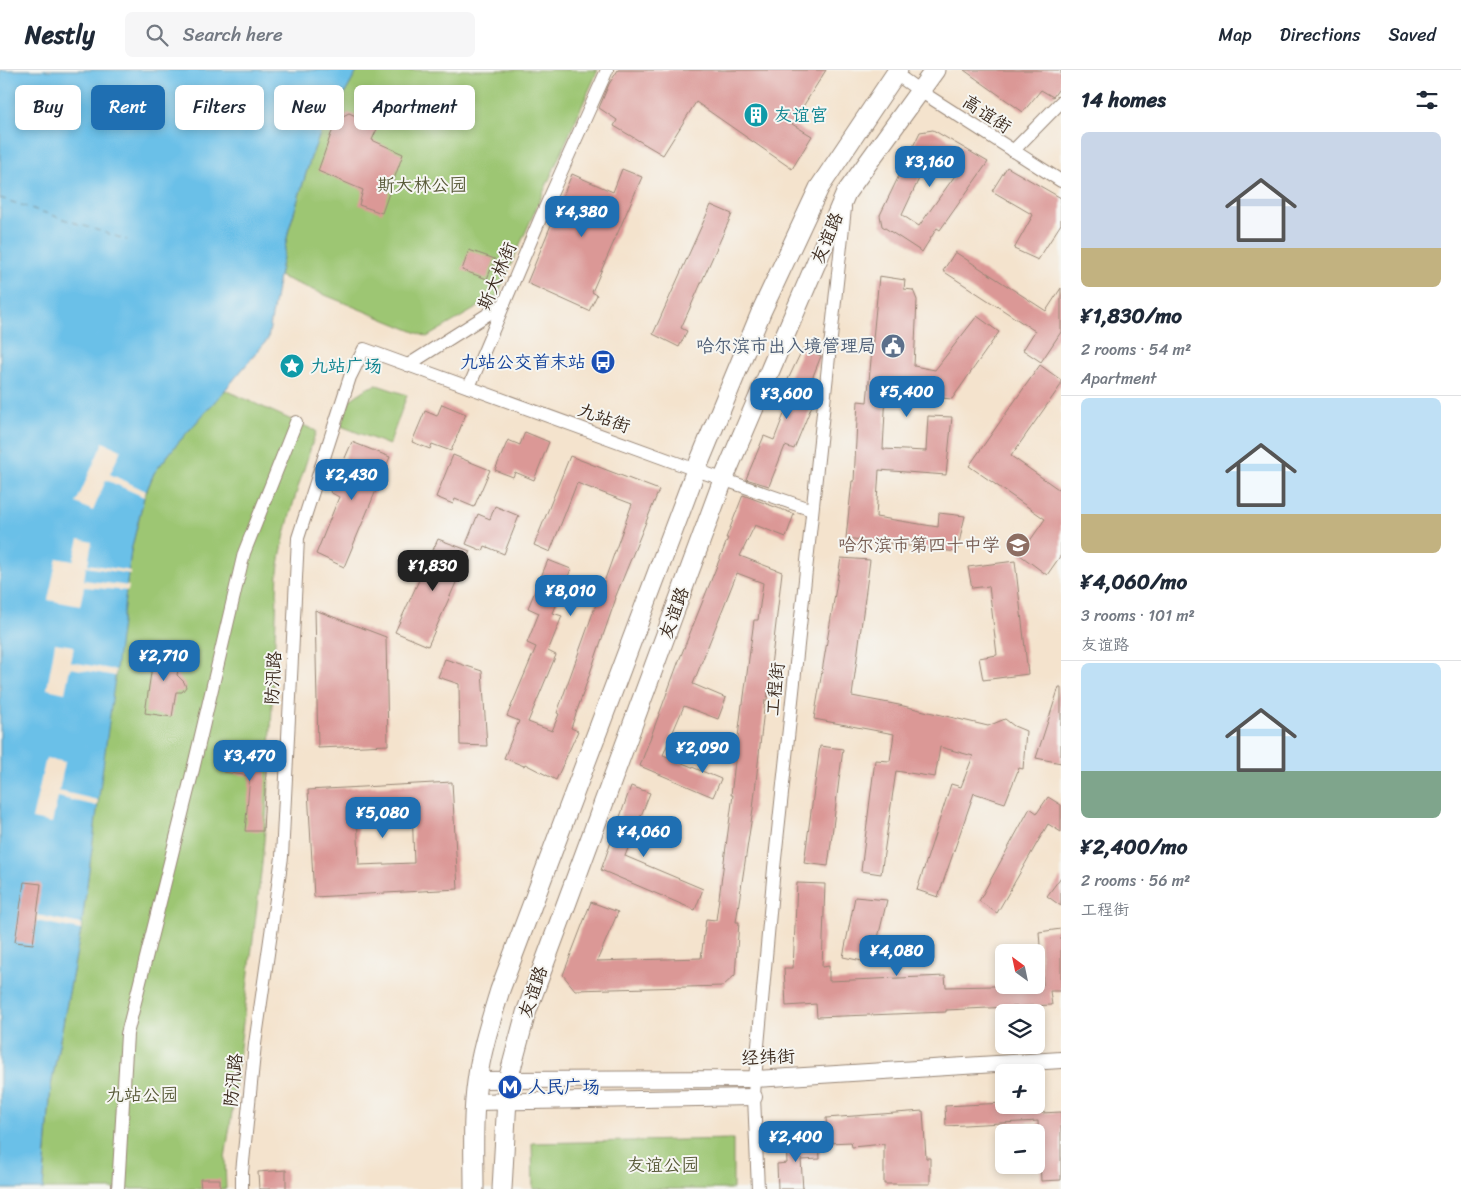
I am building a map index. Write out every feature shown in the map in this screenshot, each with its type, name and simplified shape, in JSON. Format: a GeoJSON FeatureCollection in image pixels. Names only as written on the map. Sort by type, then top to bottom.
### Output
{"type":"FeatureCollection","features":[{"type":"Feature","properties":{"kind":"highway","name":"友谊路"},"geometry":{"type":"LineString","coordinates":[[502,1189],[508,1080],[526,1013],[723,480],[846,193],[935,70]]}},
{"type":"Feature","properties":{"kind":"highway","name":"友谊路"},"geometry":{"type":"LineString","coordinates":[[474,1189],[474,1102],[488,1029],[500,990],[696,470],[762,310],[819,188],[897,72]]}},
{"type":"Feature","properties":{"kind":"main road","name":"经纬街"},"geometry":{"type":"LineString","coordinates":[[477,1080],[755,1078],[1061,1060]]}},
{"type":"Feature","properties":{"kind":"main road"},"geometry":{"type":"LineString","coordinates":[[474,1102],[754,1097]]}},
{"type":"Feature","properties":{"kind":"street","name":"斯大林街"},"geometry":{"type":"LineString","coordinates":[[470,387],[540,219],[607,70]]}},
{"type":"Feature","properties":{"kind":"street","name":"高谊街"},"geometry":{"type":"LineString","coordinates":[[897,72],[920,91],[1061,182]]}},
{"type":"Feature","properties":{"kind":"street"},"geometry":{"type":"LineString","coordinates":[[1013,151],[1061,102]]}},
{"type":"Feature","properties":{"kind":"street","name":"工程街"},"geometry":{"type":"LineString","coordinates":[[758,1189],[754,1097],[755,1078],[774,868],[846,193]]}},
{"type":"Feature","properties":{"kind":"street"},"geometry":{"type":"LineString","coordinates":[[408,365],[504,304]]}},
{"type":"Feature","properties":{"kind":"street","name":"防汛路"},"geometry":{"type":"LineString","coordinates":[[242,1189],[254,1044],[282,857],[298,538],[350,377],[364,349],[384,356]]}},
{"type":"Feature","properties":{"kind":"street","name":"九站街"},"geometry":{"type":"LineString","coordinates":[[384,356],[723,480],[812,510]]}},
{"type":"Feature","properties":{"kind":"street"},"geometry":{"type":"LineString","coordinates":[[118,1189],[127,1034],[191,778],[244,553],[296,422]]}},
{"type":"Feature","properties":{"kind":"green space","name":"斯大林公园"},"geometry":{"type":"Polygon","coordinates":[[[358,70],[598,70],[497,296],[427,337],[279,276],[289,229],[311,157],[322,130],[344,130],[344,95],[358,70]]]}},
{"type":"Feature","properties":{"kind":"green space"},"geometry":{"type":"Polygon","coordinates":[[[377,385],[407,395],[389,445],[341,426],[350,400],[367,388],[377,385]]]}},
{"type":"Feature","properties":{"kind":"green space","name":"九站公园"},"geometry":{"type":"Polygon","coordinates":[[[225,390],[316,431],[284,536],[278,572],[268,796],[262,864],[225,1158],[226,1189],[43,1189],[51,1086],[81,930],[131,551],[144,497],[154,473],[225,390]]]}},
{"type":"Feature","properties":{"kind":"green space","name":"友谊公园"},"geometry":{"type":"Polygon","coordinates":[[[733,1139],[733,1189],[533,1189],[532,1143],[733,1139]]]}},
{"type":"Feature","properties":{"kind":"water"},"geometry":{"type":"Polygon","coordinates":[[[0,70],[358,70],[344,95],[344,85],[274,85],[274,130],[322,130],[311,157],[289,229],[268,339],[154,473],[144,497],[131,551],[81,930],[51,1086],[43,1189],[0,1189],[0,70]]]}},
{"type":"Feature","properties":{"kind":"pier"},"geometry":{"type":"Polygon","coordinates":[[[103,442],[121,450],[110,474],[146,491],[144,497],[106,480],[93,511],[76,503],[103,442]]]}},
{"type":"Feature","properties":{"kind":"pier"},"geometry":{"type":"Polygon","coordinates":[[[79,539],[92,542],[88,564],[131,571],[130,574],[86,567],[84,580],[129,586],[128,591],[84,587],[80,606],[48,600],[57,558],[73,561],[79,539]]]}},
{"type":"Feature","properties":{"kind":"pier"},"geometry":{"type":"Polygon","coordinates":[[[55,643],[74,646],[71,662],[116,670],[115,676],[70,668],[65,693],[47,689],[55,643]]]}},
{"type":"Feature","properties":{"kind":"pier"},"geometry":{"type":"Polygon","coordinates":[[[46,758],[65,762],[59,791],[98,800],[97,806],[58,797],[52,823],[32,819],[46,758]]]}},
{"type":"Feature","properties":{"kind":"pier"},"geometry":{"type":"Polygon","coordinates":[[[24,882],[41,884],[37,915],[81,924],[81,930],[36,921],[33,944],[15,942],[24,882]]]}},
{"type":"Feature","properties":{"kind":"building","name":"友谊宫"},"geometry":{"type":"Polygon","coordinates":[[[618,70],[826,70],[792,124],[812,136],[792,169],[696,102],[663,155],[614,126],[617,120],[599,108],[609,84],[618,70]]]}},
{"type":"Feature","properties":{"kind":"building"},"geometry":{"type":"Polygon","coordinates":[[[964,70],[1061,70],[1061,86],[1053,97],[1041,90],[1023,112],[964,70]]]}},
{"type":"Feature","properties":{"kind":"building"},"geometry":{"type":"Polygon","coordinates":[[[349,113],[354,115],[354,130],[377,130],[372,140],[403,154],[382,213],[359,205],[363,190],[318,171],[333,130],[344,130],[344,116],[349,113]]]}},
{"type":"Feature","properties":{"kind":"building"},"geometry":{"type":"Polygon","coordinates":[[[933,130],[988,162],[940,230],[937,228],[922,252],[882,226],[880,215],[920,132],[933,130]],[[931,153],[902,215],[919,226],[959,170],[931,153]]]}},
{"type":"Feature","properties":{"kind":"building"},"geometry":{"type":"Polygon","coordinates":[[[1007,167],[1061,198],[1061,224],[1038,260],[1014,249],[1033,215],[992,191],[1007,167]]]}},
{"type":"Feature","properties":{"kind":"building"},"geometry":{"type":"Polygon","coordinates":[[[622,169],[642,177],[592,292],[597,295],[589,311],[527,283],[572,174],[613,192],[622,169]]]}},
{"type":"Feature","properties":{"kind":"building"},"geometry":{"type":"Polygon","coordinates":[[[711,205],[732,214],[681,328],[687,331],[679,347],[653,334],[711,205]]]}},
{"type":"Feature","properties":{"kind":"building"},"geometry":{"type":"Polygon","coordinates":[[[469,250],[495,259],[487,279],[462,270],[469,250]]]}},
{"type":"Feature","properties":{"kind":"building"},"geometry":{"type":"Polygon","coordinates":[[[955,252],[1046,311],[1061,288],[1061,332],[1041,362],[1023,350],[1035,331],[943,271],[955,252]]]}},
{"type":"Feature","properties":{"kind":"building"},"geometry":{"type":"Polygon","coordinates":[[[879,276],[905,280],[904,289],[913,290],[917,300],[914,366],[935,370],[977,316],[999,332],[952,399],[886,393],[883,449],[926,451],[928,416],[952,417],[946,475],[879,470],[876,517],[938,527],[939,513],[965,516],[957,552],[846,538],[852,481],[854,481],[858,401],[867,402],[879,276]]]}},
{"type":"Feature","properties":{"kind":"building"},"geometry":{"type":"Polygon","coordinates":[[[803,348],[821,356],[804,399],[813,403],[794,449],[785,446],[769,486],[746,479],[764,436],[774,440],[791,396],[782,392],[803,348]]]}},
{"type":"Feature","properties":{"kind":"building"},"geometry":{"type":"Polygon","coordinates":[[[1040,365],[1061,380],[1061,385],[1011,456],[1061,491],[1061,555],[1047,575],[1020,555],[1045,519],[969,466],[1040,365]]]}},
{"type":"Feature","properties":{"kind":"building"},"geometry":{"type":"Polygon","coordinates":[[[442,404],[466,414],[451,451],[432,444],[430,449],[412,442],[425,411],[437,416],[442,404]]]}},
{"type":"Feature","properties":{"kind":"building"},"geometry":{"type":"Polygon","coordinates":[[[525,432],[549,442],[534,480],[515,472],[513,477],[495,470],[508,440],[520,445],[525,432]]]}},
{"type":"Feature","properties":{"kind":"building"},"geometry":{"type":"Polygon","coordinates":[[[352,442],[390,457],[344,567],[316,554],[339,497],[330,492],[352,442]]]}},
{"type":"Feature","properties":{"kind":"building"},"geometry":{"type":"Polygon","coordinates":[[[453,455],[490,470],[474,507],[455,499],[453,504],[436,497],[453,455]]]}},
{"type":"Feature","properties":{"kind":"building"},"geometry":{"type":"Polygon","coordinates":[[[570,456],[659,490],[615,598],[571,728],[578,731],[556,780],[525,764],[524,766],[504,758],[519,721],[507,716],[536,647],[527,643],[539,613],[528,608],[548,560],[571,569],[553,613],[562,616],[548,651],[556,655],[528,722],[552,731],[632,504],[577,483],[550,552],[534,545],[570,456]]]}},
{"type":"Feature","properties":{"kind":"building"},"geometry":{"type":"Polygon","coordinates":[[[743,495],[794,514],[786,537],[755,525],[740,556],[782,572],[753,809],[736,922],[739,922],[735,975],[723,986],[575,990],[563,975],[591,902],[618,912],[597,961],[701,958],[706,919],[716,920],[733,795],[731,795],[742,704],[754,620],[758,620],[763,583],[737,573],[693,684],[726,698],[718,719],[684,706],[663,755],[721,779],[713,797],[640,766],[743,495]]]}},
{"type":"Feature","properties":{"kind":"building"},"geometry":{"type":"Polygon","coordinates":[[[495,506],[519,516],[504,554],[485,546],[483,551],[466,544],[478,514],[490,519],[495,506]]]}},
{"type":"Feature","properties":{"kind":"building"},"geometry":{"type":"Polygon","coordinates":[[[438,539],[470,551],[428,646],[395,632],[438,539]]]}},
{"type":"Feature","properties":{"kind":"building"},"geometry":{"type":"Polygon","coordinates":[[[841,558],[870,560],[852,696],[988,726],[1005,719],[1014,726],[1026,731],[1023,769],[1019,768],[1005,803],[974,793],[938,897],[917,890],[951,784],[961,787],[973,756],[940,747],[935,777],[896,771],[881,874],[861,871],[875,760],[890,761],[894,734],[814,719],[841,558]]]}},
{"type":"Feature","properties":{"kind":"building"},"geometry":{"type":"Polygon","coordinates":[[[1015,561],[1028,674],[983,680],[979,658],[997,655],[989,586],[972,588],[968,567],[1015,561]]]}},
{"type":"Feature","properties":{"kind":"building"},"geometry":{"type":"Polygon","coordinates":[[[315,610],[386,637],[388,745],[318,748],[315,610]]]}},
{"type":"Feature","properties":{"kind":"building"},"geometry":{"type":"Polygon","coordinates":[[[155,646],[182,652],[177,675],[186,687],[182,692],[176,692],[172,717],[145,713],[155,646]]]}},
{"type":"Feature","properties":{"kind":"building"},"geometry":{"type":"Polygon","coordinates":[[[445,659],[482,671],[487,746],[460,745],[459,684],[438,677],[445,659]]]}},
{"type":"Feature","properties":{"kind":"building"},"geometry":{"type":"Polygon","coordinates":[[[1059,687],[1061,687],[1061,763],[1036,758],[1059,687]]]}},
{"type":"Feature","properties":{"kind":"building"},"geometry":{"type":"Polygon","coordinates":[[[227,746],[267,753],[263,831],[245,831],[250,776],[223,772],[227,746]]]}},
{"type":"Feature","properties":{"kind":"building"},"geometry":{"type":"Polygon","coordinates":[[[820,746],[843,749],[828,866],[804,863],[820,746]]]}},
{"type":"Feature","properties":{"kind":"building"},"geometry":{"type":"Polygon","coordinates":[[[452,782],[458,889],[314,897],[308,790],[452,782]],[[412,807],[357,809],[359,865],[414,863],[412,807]]]}},
{"type":"Feature","properties":{"kind":"building"},"geometry":{"type":"Polygon","coordinates":[[[631,786],[650,793],[625,856],[703,889],[695,910],[601,870],[631,786]]]}},
{"type":"Feature","properties":{"kind":"building"},"geometry":{"type":"Polygon","coordinates":[[[1048,797],[1061,805],[1061,832],[1048,824],[997,913],[979,901],[1030,808],[1037,813],[1048,797]]]}},
{"type":"Feature","properties":{"kind":"building"},"geometry":{"type":"Polygon","coordinates":[[[1061,877],[1061,906],[1047,896],[1061,877]]]}},
{"type":"Feature","properties":{"kind":"building"},"geometry":{"type":"Polygon","coordinates":[[[24,882],[41,884],[33,944],[15,942],[24,882]]]}},
{"type":"Feature","properties":{"kind":"building"},"geometry":{"type":"Polygon","coordinates":[[[797,883],[825,884],[822,967],[829,966],[829,981],[945,976],[946,987],[995,986],[995,994],[1045,994],[1045,944],[1040,944],[1039,932],[1061,929],[1061,991],[1050,991],[1052,1005],[995,1004],[995,1008],[946,1010],[946,1012],[817,1017],[816,1004],[786,1006],[784,968],[793,968],[797,883]]]}},
{"type":"Feature","properties":{"kind":"building"},"geometry":{"type":"Polygon","coordinates":[[[855,897],[887,900],[872,963],[843,957],[855,897]]]}},
{"type":"Feature","properties":{"kind":"building"},"geometry":{"type":"Polygon","coordinates":[[[995,1103],[995,1114],[1045,1114],[1061,1112],[1061,1180],[1041,1181],[1041,1174],[1045,1174],[1045,1124],[1038,1124],[1038,1121],[946,1126],[945,1106],[995,1103]]]}},
{"type":"Feature","properties":{"kind":"building"},"geometry":{"type":"Polygon","coordinates":[[[923,1111],[926,1158],[930,1158],[930,1184],[884,1184],[884,1144],[852,1147],[851,1142],[828,1143],[826,1118],[923,1111]]]}},
{"type":"Feature","properties":{"kind":"building"},"geometry":{"type":"Polygon","coordinates":[[[819,1139],[820,1159],[801,1160],[803,1189],[778,1189],[777,1164],[787,1163],[786,1141],[819,1139]]]}},
{"type":"Feature","properties":{"kind":"building"},"geometry":{"type":"Polygon","coordinates":[[[286,1170],[286,1189],[259,1189],[258,1172],[286,1170]]]}},
{"type":"Feature","properties":{"kind":"building"},"geometry":{"type":"Polygon","coordinates":[[[200,1179],[220,1179],[220,1189],[201,1189],[200,1179]]]}},
{"type":"Feature","properties":{"kind":"ferry route"},"geometry":{"type":"LineString","coordinates":[[0,198],[127,240]]}},
{"type":"Feature","properties":{"kind":"place","name":"友谊宫"},"geometry":{"type":"Point","coordinates":[756,115]}},
{"type":"Feature","properties":{"kind":"place","name":"哈尔滨市出入境管理局"},"geometry":{"type":"Point","coordinates":[893,346]}},
{"type":"Feature","properties":{"kind":"place","name":"九站公交首末站"},"geometry":{"type":"Point","coordinates":[603,362]}},
{"type":"Feature","properties":{"kind":"place","name":"九站广场"},"geometry":{"type":"Point","coordinates":[292,366]}},
{"type":"Feature","properties":{"kind":"place","name":"哈尔滨市第四十中学"},"geometry":{"type":"Point","coordinates":[1018,545]}},
{"type":"Feature","properties":{"kind":"place","name":"人民广场"},"geometry":{"type":"Point","coordinates":[510,1087]}}]}
